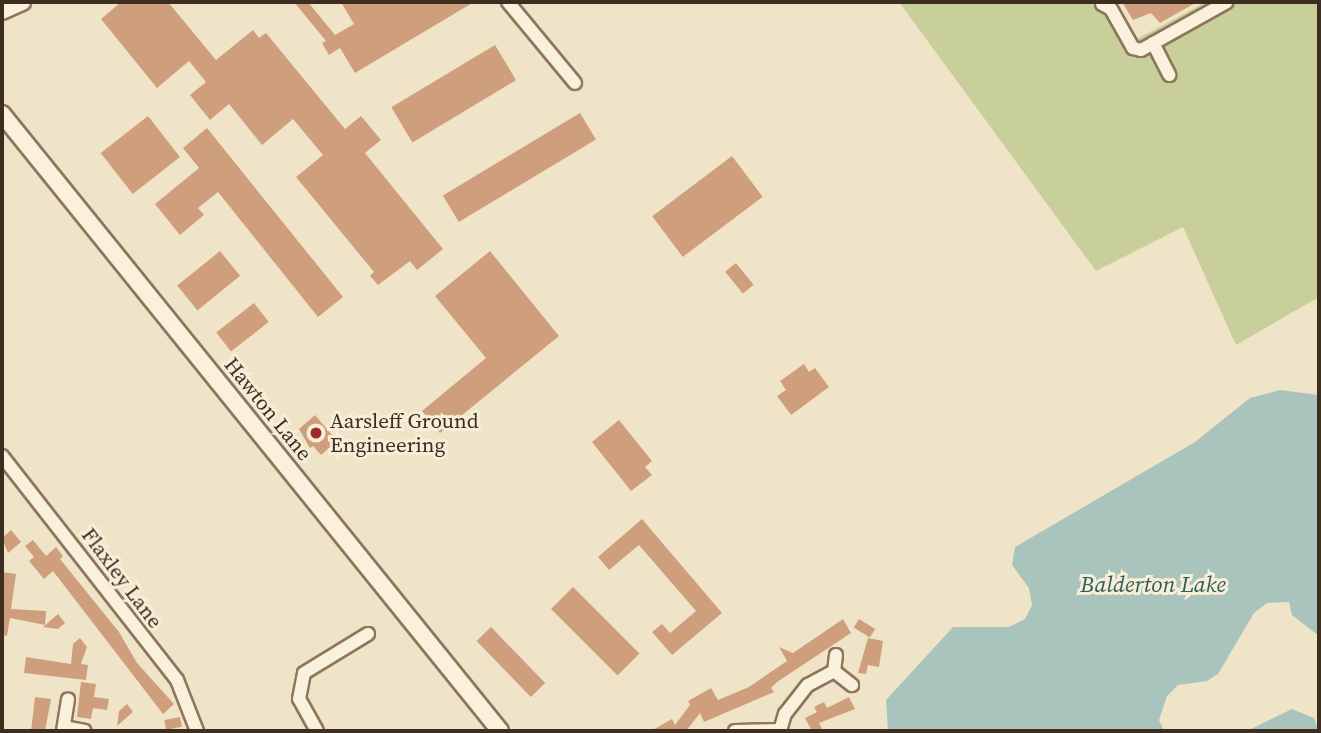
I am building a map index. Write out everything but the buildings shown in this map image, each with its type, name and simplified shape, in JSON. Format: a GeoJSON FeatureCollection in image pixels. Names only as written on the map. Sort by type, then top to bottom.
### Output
{"type":"FeatureCollection","features":[{"type":"Feature","properties":{"kind":"street"},"geometry":{"type":"LineString","coordinates":[[2,11],[22,2]]}},
{"type":"Feature","properties":{"kind":"street"},"geometry":{"type":"LineString","coordinates":[[508,2],[575,83]]}},
{"type":"Feature","properties":{"kind":"street"},"geometry":{"type":"LineString","coordinates":[[1102,4],[1111,9],[1133,48],[1141,50],[1227,2]]}},
{"type":"Feature","properties":{"kind":"street"},"geometry":{"type":"LineString","coordinates":[[1153,43],[1169,75]]}},
{"type":"Feature","properties":{"kind":"street","name":"Hawton Lane"},"geometry":{"type":"LineString","coordinates":[[2,114],[500,731]]}},
{"type":"Feature","properties":{"kind":"street","name":"Flaxley Lane"},"geometry":{"type":"LineString","coordinates":[[2,456],[177,680],[197,731]]}},
{"type":"Feature","properties":{"kind":"street"},"geometry":{"type":"LineString","coordinates":[[317,731],[299,699],[304,673],[368,634]]}},
{"type":"Feature","properties":{"kind":"street"},"geometry":{"type":"LineString","coordinates":[[834,671],[836,655]]}},
{"type":"Feature","properties":{"kind":"street"},"geometry":{"type":"LineString","coordinates":[[834,671],[852,685]]}},
{"type":"Feature","properties":{"kind":"street"},"geometry":{"type":"LineString","coordinates":[[735,731],[780,730],[785,714],[808,685],[834,671]]}},
{"type":"Feature","properties":{"kind":"street"},"geometry":{"type":"LineString","coordinates":[[68,699],[64,729],[85,731]]}},
{"type":"Feature","properties":{"kind":"green space"},"geometry":{"type":"Polygon","coordinates":[[[899,2],[1115,2],[1135,40],[1206,2],[1319,2],[1319,297],[1236,345],[1183,227],[1096,271],[899,2]]]}},
{"type":"Feature","properties":{"kind":"water","name":"Balderton Lake"},"geometry":{"type":"Polygon","coordinates":[[[1280,390],[1319,395],[1319,636],[1292,615],[1289,602],[1267,603],[1254,613],[1218,674],[1207,681],[1178,685],[1167,696],[1159,720],[1164,731],[888,731],[886,700],[953,627],[1009,627],[1025,619],[1032,605],[1029,588],[1012,565],[1015,547],[1195,442],[1250,398],[1280,390]]]}},
{"type":"Feature","properties":{"kind":"water"},"geometry":{"type":"Polygon","coordinates":[[[1292,709],[1314,718],[1319,731],[1230,731],[1251,729],[1292,709]]]}},
{"type":"Feature","properties":{"kind":"place","name":"Aarsleff Ground Engineering"},"geometry":{"type":"Point","coordinates":[316,433]}}]}
